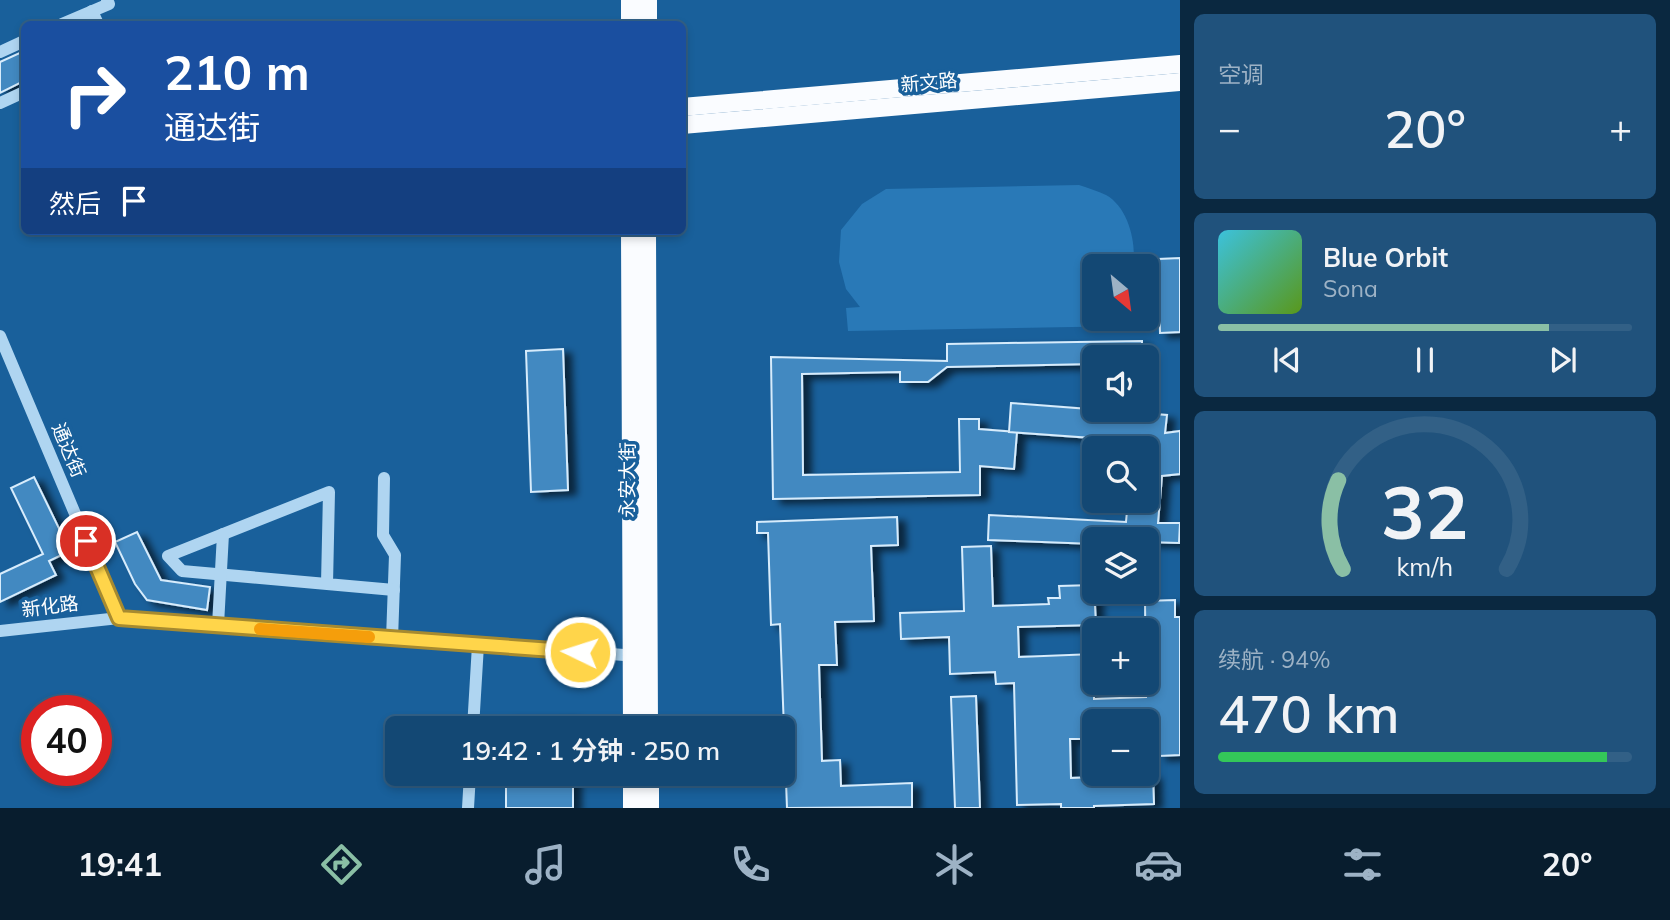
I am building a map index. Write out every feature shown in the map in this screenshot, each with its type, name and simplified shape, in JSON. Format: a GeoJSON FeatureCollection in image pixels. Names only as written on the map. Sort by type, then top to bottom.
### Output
{"type":"FeatureCollection","features":[{"type":"Feature","properties":{"kind":"main road"},"geometry":{"type":"LineString","coordinates":[[630,0],[630,21]]}},
{"type":"Feature","properties":{"kind":"main road"},"geometry":{"type":"LineString","coordinates":[[648,0],[648,21]]}},
{"type":"Feature","properties":{"kind":"main road","name":"新文路"},"geometry":{"type":"LineString","coordinates":[[686,107],[1180,64]]}},
{"type":"Feature","properties":{"kind":"main road","name":"新文路"},"geometry":{"type":"LineString","coordinates":[[686,124],[1180,82]]}},
{"type":"Feature","properties":{"kind":"main road","name":"永安大街"},"geometry":{"type":"LineString","coordinates":[[630,235],[640,657],[647,716]]}},
{"type":"Feature","properties":{"kind":"main road","name":"永安大街"},"geometry":{"type":"LineString","coordinates":[[633,716],[640,657],[647,235]]}},
{"type":"Feature","properties":{"kind":"main road"},"geometry":{"type":"LineString","coordinates":[[632,786],[632,808]]}},
{"type":"Feature","properties":{"kind":"main road"},"geometry":{"type":"LineString","coordinates":[[650,786],[650,808]]}},
{"type":"Feature","properties":{"kind":"street"},"geometry":{"type":"LineString","coordinates":[[69,21],[108,4],[107,0]]}},
{"type":"Feature","properties":{"kind":"street"},"geometry":{"type":"LineString","coordinates":[[92,11],[97,21]]}},
{"type":"Feature","properties":{"kind":"street"},"geometry":{"type":"LineString","coordinates":[[0,52],[21,42]]}},
{"type":"Feature","properties":{"kind":"street"},"geometry":{"type":"LineString","coordinates":[[0,103],[21,93]]}},
{"type":"Feature","properties":{"kind":"street","name":"通达街"},"geometry":{"type":"LineString","coordinates":[[0,336],[119,618]]}},
{"type":"Feature","properties":{"kind":"street"},"geometry":{"type":"LineString","coordinates":[[384,478],[383,535],[395,555],[392,639]]}},
{"type":"Feature","properties":{"kind":"street"},"geometry":{"type":"LineString","coordinates":[[327,584],[329,492],[168,556],[182,571],[220,574],[327,584],[394,590]]}},
{"type":"Feature","properties":{"kind":"street"},"geometry":{"type":"LineString","coordinates":[[218,625],[223,534]]}},
{"type":"Feature","properties":{"kind":"street","name":"新化路"},"geometry":{"type":"LineString","coordinates":[[0,631],[119,618],[640,657]]}},
{"type":"Feature","properties":{"kind":"street"},"geometry":{"type":"LineString","coordinates":[[474,716],[478,645]]}},
{"type":"Feature","properties":{"kind":"street"},"geometry":{"type":"LineString","coordinates":[[468,808],[469,786]]}},
{"type":"Feature","properties":{"kind":"shaded area"},"geometry":{"type":"Polygon","coordinates":[[[1079,185],[1103,194],[1120,208],[1129,226],[1134,254],[1082,254],[1082,327],[848,331],[846,308],[860,307],[846,289],[839,262],[841,230],[862,204],[886,189],[1079,185]]]}},
{"type":"Feature","properties":{"kind":"building"},"geometry":{"type":"Polygon","coordinates":[[[21,52],[21,82],[0,93],[0,62],[21,52]]]}},
{"type":"Feature","properties":{"kind":"building"},"geometry":{"type":"Polygon","coordinates":[[[1180,258],[1180,332],[1160,333],[1159,259],[1180,258]]]}},
{"type":"Feature","properties":{"kind":"building"},"geometry":{"type":"Polygon","coordinates":[[[1142,341],[1142,345],[1082,345],[1082,364],[947,367],[928,382],[900,382],[900,372],[802,374],[803,475],[960,472],[959,419],[979,419],[979,429],[1017,432],[1014,469],[980,466],[980,495],[773,499],[771,357],[947,361],[947,344],[1142,341]]]}},
{"type":"Feature","properties":{"kind":"building"},"geometry":{"type":"Polygon","coordinates":[[[563,349],[568,490],[531,492],[526,351],[563,349]]]}},
{"type":"Feature","properties":{"kind":"building"},"geometry":{"type":"Polygon","coordinates":[[[1011,403],[1082,408],[1082,422],[1159,422],[1159,414],[1167,415],[1165,433],[1180,431],[1180,474],[1162,476],[1159,511],[1159,436],[1082,437],[1009,432],[1011,403]]]}},
{"type":"Feature","properties":{"kind":"building"},"geometry":{"type":"Polygon","coordinates":[[[34,477],[70,551],[49,561],[56,575],[0,602],[0,574],[43,554],[11,488],[34,477]]]}},
{"type":"Feature","properties":{"kind":"building"},"geometry":{"type":"Polygon","coordinates":[[[1127,513],[1159,513],[1158,523],[1180,523],[1179,543],[1159,542],[1159,527],[1082,527],[1082,544],[988,540],[989,515],[1126,522],[1127,513]]]}},
{"type":"Feature","properties":{"kind":"building"},"geometry":{"type":"Polygon","coordinates":[[[897,517],[898,545],[871,546],[874,621],[835,622],[837,665],[819,665],[822,761],[840,760],[841,786],[912,783],[912,807],[787,808],[786,786],[795,786],[795,716],[784,716],[780,624],[771,625],[768,533],[757,533],[757,522],[897,517]]]}},
{"type":"Feature","properties":{"kind":"building"},"geometry":{"type":"Polygon","coordinates":[[[137,532],[161,580],[210,587],[207,610],[147,600],[135,584],[115,542],[137,532]]]}},
{"type":"Feature","properties":{"kind":"building"},"geometry":{"type":"Polygon","coordinates":[[[991,546],[993,606],[1049,604],[1048,598],[1060,598],[1059,586],[1082,585],[1082,604],[1095,604],[1096,618],[1082,618],[1082,625],[1018,627],[1019,657],[1082,654],[1082,695],[1094,695],[1094,699],[1159,695],[1159,618],[1145,618],[1145,604],[1175,600],[1175,617],[1180,617],[1180,755],[1159,756],[1159,709],[1082,709],[1082,739],[1070,739],[1071,778],[1082,778],[1082,786],[1153,786],[1154,804],[1094,808],[1061,808],[1061,804],[1017,805],[1014,683],[996,684],[995,672],[950,674],[949,637],[901,639],[900,613],[964,611],[962,547],[991,546]]]}},
{"type":"Feature","properties":{"kind":"building"},"geometry":{"type":"Polygon","coordinates":[[[976,696],[980,808],[955,808],[951,697],[976,696]]]}},
{"type":"Feature","properties":{"kind":"building"},"geometry":{"type":"Polygon","coordinates":[[[506,786],[573,786],[573,808],[506,808],[506,786]]]}},
{"type":"Feature","properties":{"kind":"slow traffic"},"geometry":{"type":"LineString","coordinates":[[260,629],[369,637]]}},
{"type":"Feature","properties":{"kind":"route"},"geometry":{"type":"LineString","coordinates":[[86,541],[119,618],[580,652]]}}]}
